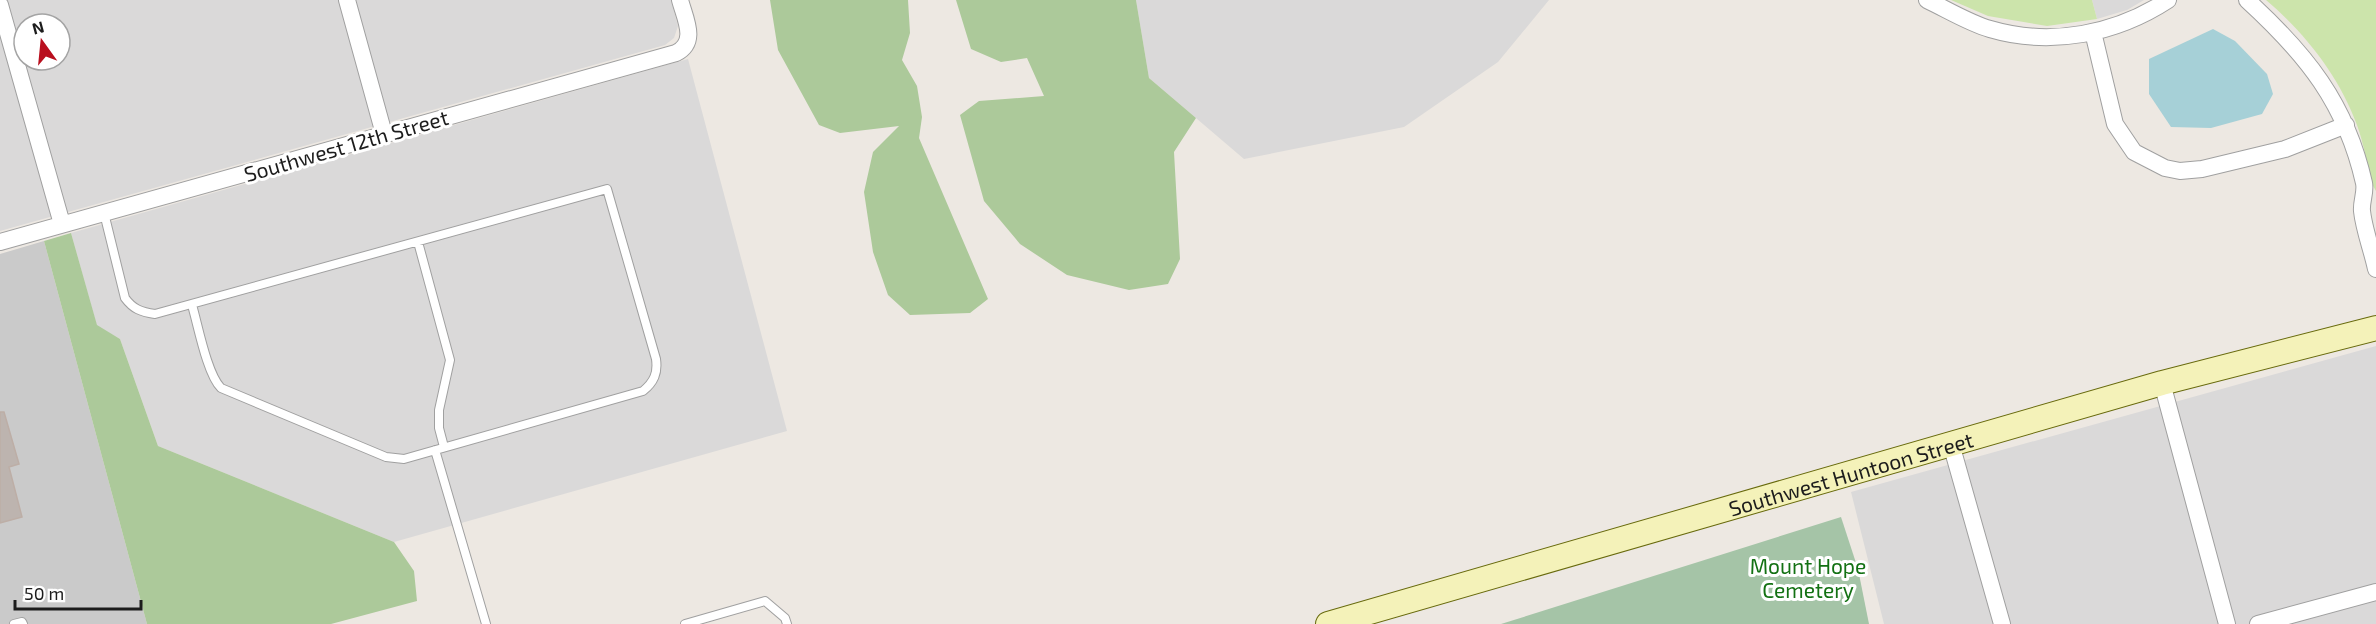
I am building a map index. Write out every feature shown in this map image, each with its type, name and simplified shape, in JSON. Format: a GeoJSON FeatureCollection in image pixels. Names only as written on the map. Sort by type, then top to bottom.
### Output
{"type":"FeatureCollection","features":[{"type":"Feature","properties":{"kind":"main road","name":"Southwest Huntoon Street"},"geometry":{"type":"LineString","coordinates":[[1328,624],[2162,383],[2376,328]]}},
{"type":"Feature","properties":{"kind":"street"},"geometry":{"type":"LineString","coordinates":[[346,0],[384,134]]}},
{"type":"Feature","properties":{"kind":"street","name":"Southwest 12th Street"},"geometry":{"type":"LineString","coordinates":[[0,242],[676,53],[687,43],[689,33],[680,0]]}},
{"type":"Feature","properties":{"kind":"street"},"geometry":{"type":"LineString","coordinates":[[1927,0],[1988,28],[2007,33],[2060,37],[2093,33],[2129,21],[2168,0]]}},
{"type":"Feature","properties":{"kind":"street"},"geometry":{"type":"LineString","coordinates":[[2247,0],[2282,33],[2314,72],[2336,104],[2346,125],[2364,186],[2362,210],[2376,269]]}},
{"type":"Feature","properties":{"kind":"street"},"geometry":{"type":"LineString","coordinates":[[0,5],[62,224]]}},
{"type":"Feature","properties":{"kind":"street"},"geometry":{"type":"LineString","coordinates":[[2093,33],[2115,124],[2134,152],[2165,168],[2181,171],[2202,170],[2285,149],[2346,125]]}},
{"type":"Feature","properties":{"kind":"street"},"geometry":{"type":"LineString","coordinates":[[2364,186],[2376,201]]}},
{"type":"Feature","properties":{"kind":"street"},"geometry":{"type":"LineString","coordinates":[[2162,383],[2227,624]]}},
{"type":"Feature","properties":{"kind":"street"},"geometry":{"type":"LineString","coordinates":[[1951,444],[2002,624]]}},
{"type":"Feature","properties":{"kind":"street"},"geometry":{"type":"LineString","coordinates":[[2258,624],[2376,592]]}},
{"type":"Feature","properties":{"kind":"lane"},"geometry":{"type":"LineString","coordinates":[[104,213],[125,298],[130,305],[141,312],[154,314],[607,189],[657,364],[655,377],[643,391],[404,459],[386,458],[221,388],[211,371],[192,305]]}},
{"type":"Feature","properties":{"kind":"lane"},"geometry":{"type":"LineString","coordinates":[[418,242],[450,360],[439,410],[439,449],[486,624]]}},
{"type":"Feature","properties":{"kind":"lane"},"geometry":{"type":"LineString","coordinates":[[685,624],[765,601],[785,618],[787,624]]}},
{"type":"Feature","properties":{"kind":"lane"},"geometry":{"type":"LineString","coordinates":[[15,624],[22,622],[23,624]]}},
{"type":"Feature","properties":{"kind":"shaded area"},"geometry":{"type":"Polygon","coordinates":[[[0,0],[671,0],[678,26],[674,38],[665,45],[0,231],[0,0]]]}},
{"type":"Feature","properties":{"kind":"shaded area"},"geometry":{"type":"Polygon","coordinates":[[[1136,0],[1549,0],[1498,62],[1404,127],[1244,159],[1149,78],[1136,0]]]}},
{"type":"Feature","properties":{"kind":"shaded area"},"geometry":{"type":"Polygon","coordinates":[[[2092,0],[2144,0],[2127,10],[2097,19],[2092,0]]]}},
{"type":"Feature","properties":{"kind":"shaded area"},"geometry":{"type":"Polygon","coordinates":[[[688,59],[787,431],[394,542],[158,446],[120,339],[97,326],[71,233],[688,59]]]}},
{"type":"Feature","properties":{"kind":"shaded area"},"geometry":{"type":"Polygon","coordinates":[[[44,241],[147,624],[0,624],[0,254],[44,241]]]}},
{"type":"Feature","properties":{"kind":"shaded area"},"geometry":{"type":"Polygon","coordinates":[[[2376,346],[2376,624],[1884,624],[1851,492],[2376,346]]]}},
{"type":"Feature","properties":{"kind":"green space"},"geometry":{"type":"Polygon","coordinates":[[[770,0],[908,0],[910,33],[902,60],[917,86],[922,117],[919,138],[988,299],[970,313],[910,315],[888,295],[873,252],[864,192],[873,152],[899,126],[840,133],[819,125],[778,50],[770,0]]]}},
{"type":"Feature","properties":{"kind":"green space"},"geometry":{"type":"Polygon","coordinates":[[[956,0],[1136,0],[1149,78],[1196,118],[1174,152],[1180,259],[1168,284],[1129,290],[1067,275],[1020,244],[984,201],[960,115],[979,101],[1044,96],[1027,58],[1001,62],[971,49],[956,0]]]}},
{"type":"Feature","properties":{"kind":"green space"},"geometry":{"type":"Polygon","coordinates":[[[1951,0],[2092,0],[2097,19],[2047,26],[1988,16],[1951,0]]]}},
{"type":"Feature","properties":{"kind":"green space"},"geometry":{"type":"Polygon","coordinates":[[[2266,0],[2376,0],[2376,191],[2372,184],[2357,125],[2341,89],[2307,41],[2266,0]]]}},
{"type":"Feature","properties":{"kind":"green space"},"geometry":{"type":"Polygon","coordinates":[[[71,233],[97,325],[120,339],[158,446],[394,542],[414,571],[417,601],[331,624],[147,624],[44,241],[71,233]]]}},
{"type":"Feature","properties":{"kind":"green space","name":"Mount Hope Cemetery"},"geometry":{"type":"Polygon","coordinates":[[[1841,517],[1858,569],[1869,624],[1501,624],[1841,517]]]}},
{"type":"Feature","properties":{"kind":"water"},"geometry":{"type":"Polygon","coordinates":[[[2213,29],[2235,41],[2267,74],[2273,94],[2262,114],[2211,128],[2171,127],[2149,94],[2149,59],[2213,29]]]}},
{"type":"Feature","properties":{"kind":"building"},"geometry":{"type":"Polygon","coordinates":[[[0,412],[4,412],[19,464],[9,467],[22,517],[0,523],[0,412]]]}}]}
